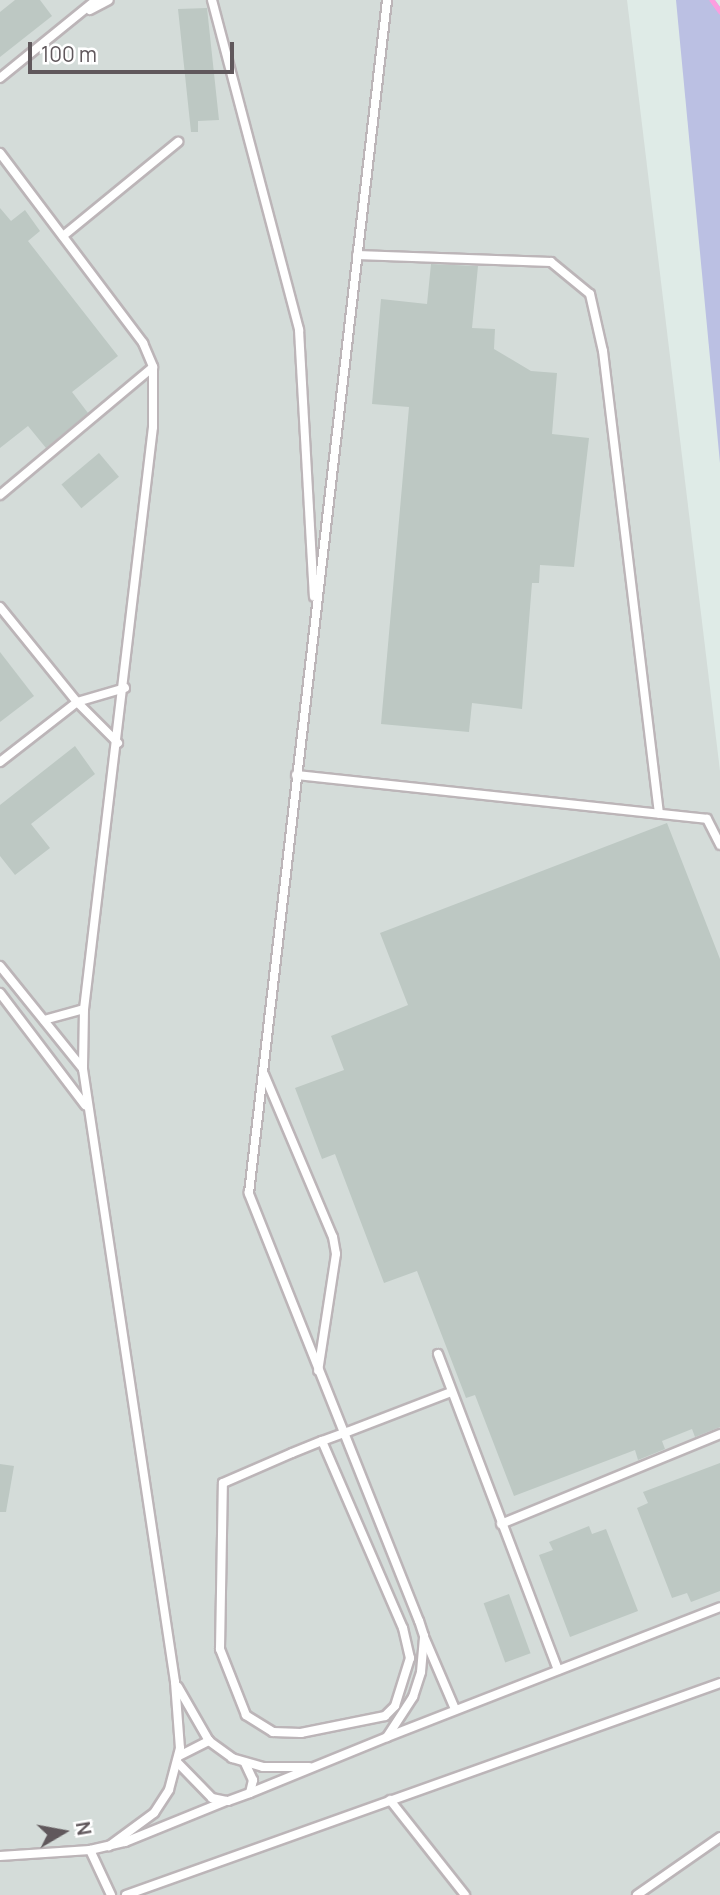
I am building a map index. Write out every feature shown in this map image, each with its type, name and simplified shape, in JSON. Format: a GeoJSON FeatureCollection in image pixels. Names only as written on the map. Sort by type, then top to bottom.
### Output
{"type":"FeatureCollection","features":[{"type":"Feature","properties":{"kind":"lane"},"geometry":{"type":"LineString","coordinates":[[0,78],[96,0]]}},
{"type":"Feature","properties":{"kind":"lane"},"geometry":{"type":"LineString","coordinates":[[63,25],[109,0]]}},
{"type":"Feature","properties":{"kind":"lane"},"geometry":{"type":"LineString","coordinates":[[212,0],[299,330],[307,538],[316,611]]}},
{"type":"Feature","properties":{"kind":"lane"},"geometry":{"type":"LineString","coordinates":[[387,0],[248,1193],[318,1373],[347,1432],[424,1636],[455,1709]]}},
{"type":"Feature","properties":{"kind":"lane"},"geometry":{"type":"LineString","coordinates":[[63,236],[178,142]]}},
{"type":"Feature","properties":{"kind":"lane"},"geometry":{"type":"LineString","coordinates":[[0,153],[143,343],[153,368],[153,427],[125,688],[85,1009],[83,1069],[86,1105],[175,1682],[178,1759],[169,1790],[154,1813],[109,1846]]}},
{"type":"Feature","properties":{"kind":"lane"},"geometry":{"type":"LineString","coordinates":[[357,255],[551,262],[590,294],[603,351],[659,814]]}},
{"type":"Feature","properties":{"kind":"lane"},"geometry":{"type":"LineString","coordinates":[[0,495],[153,368]]}},
{"type":"Feature","properties":{"kind":"lane"},"geometry":{"type":"LineString","coordinates":[[0,607],[77,702],[118,743]]}},
{"type":"Feature","properties":{"kind":"lane"},"geometry":{"type":"LineString","coordinates":[[0,762],[77,702],[125,688]]}},
{"type":"Feature","properties":{"kind":"lane"},"geometry":{"type":"LineString","coordinates":[[296,775],[707,819],[720,845]]}},
{"type":"Feature","properties":{"kind":"lane"},"geometry":{"type":"LineString","coordinates":[[0,965],[83,1069]]}},
{"type":"Feature","properties":{"kind":"lane"},"geometry":{"type":"LineString","coordinates":[[0,993],[86,1105]]}},
{"type":"Feature","properties":{"kind":"lane"},"geometry":{"type":"LineString","coordinates":[[44,1020],[85,1009]]}},
{"type":"Feature","properties":{"kind":"lane"},"geometry":{"type":"LineString","coordinates":[[263,1072],[333,1237],[335,1254],[318,1373]]}},
{"type":"Feature","properties":{"kind":"lane"},"geometry":{"type":"LineString","coordinates":[[438,1354],[558,1670]]}},
{"type":"Feature","properties":{"kind":"lane"},"geometry":{"type":"LineString","coordinates":[[322,1441],[403,1628],[410,1658],[395,1706],[385,1716],[301,1733],[259,1727],[246,1715],[220,1650],[223,1483],[322,1441],[452,1392]]}},
{"type":"Feature","properties":{"kind":"lane"},"geometry":{"type":"LineString","coordinates":[[501,1524],[720,1434]]}},
{"type":"Feature","properties":{"kind":"lane"},"geometry":{"type":"LineString","coordinates":[[0,1856],[90,1850],[109,1846],[720,1607]]}},
{"type":"Feature","properties":{"kind":"lane"},"geometry":{"type":"LineString","coordinates":[[403,1628],[419,1621]]}},
{"type":"Feature","properties":{"kind":"lane"},"geometry":{"type":"LineString","coordinates":[[387,1737],[413,1697],[424,1636]]}},
{"type":"Feature","properties":{"kind":"lane"},"geometry":{"type":"LineString","coordinates":[[175,1682],[209,1741],[245,1763],[314,1766]]}},
{"type":"Feature","properties":{"kind":"lane"},"geometry":{"type":"LineString","coordinates":[[127,1895],[720,1683]]}},
{"type":"Feature","properties":{"kind":"lane"},"geometry":{"type":"LineString","coordinates":[[178,1759],[209,1741]]}},
{"type":"Feature","properties":{"kind":"lane"},"geometry":{"type":"LineString","coordinates":[[178,1759],[201,1790],[228,1801]]}},
{"type":"Feature","properties":{"kind":"lane"},"geometry":{"type":"LineString","coordinates":[[245,1763],[253,1780],[250,1793]]}},
{"type":"Feature","properties":{"kind":"lane"},"geometry":{"type":"LineString","coordinates":[[390,1800],[465,1895]]}},
{"type":"Feature","properties":{"kind":"lane"},"geometry":{"type":"LineString","coordinates":[[637,1895],[720,1837]]}},
{"type":"Feature","properties":{"kind":"lane"},"geometry":{"type":"LineString","coordinates":[[90,1850],[111,1895]]}},
{"type":"Feature","properties":{"kind":"shaded area"},"geometry":{"type":"Polygon","coordinates":[[[0,0],[627,0],[720,771],[720,1895],[0,1895],[0,0]]]}},
{"type":"Feature","properties":{"kind":"shaded area"},"geometry":{"type":"Polygon","coordinates":[[[676,0],[715,0],[720,7],[720,463],[676,0]]]}},
{"type":"Feature","properties":{"kind":"building"},"geometry":{"type":"Polygon","coordinates":[[[15,0],[40,0],[52,16],[0,57],[0,12],[15,0]]]}},
{"type":"Feature","properties":{"kind":"building"},"geometry":{"type":"Polygon","coordinates":[[[207,8],[219,120],[198,121],[198,132],[191,132],[178,9],[207,8]]]}},
{"type":"Feature","properties":{"kind":"building"},"geometry":{"type":"Polygon","coordinates":[[[0,208],[11,221],[25,210],[40,231],[28,241],[118,356],[72,392],[88,413],[46,448],[28,426],[0,448],[0,208]]]}},
{"type":"Feature","properties":{"kind":"building"},"geometry":{"type":"Polygon","coordinates":[[[431,264],[478,266],[472,328],[495,329],[494,349],[531,371],[557,373],[552,434],[589,438],[574,567],[540,565],[539,583],[532,583],[522,709],[472,703],[469,732],[381,724],[409,407],[372,404],[381,299],[427,304],[431,264]]]}},
{"type":"Feature","properties":{"kind":"building"},"geometry":{"type":"Polygon","coordinates":[[[99,453],[119,477],[81,508],[61,484],[99,453]]]}},
{"type":"Feature","properties":{"kind":"building"},"geometry":{"type":"Polygon","coordinates":[[[0,652],[34,696],[0,722],[0,652]]]}},
{"type":"Feature","properties":{"kind":"building"},"geometry":{"type":"Polygon","coordinates":[[[75,746],[95,774],[31,824],[50,848],[15,875],[0,856],[0,805],[75,746]]]}},
{"type":"Feature","properties":{"kind":"building"},"geometry":{"type":"Polygon","coordinates":[[[667,823],[720,959],[720,1427],[695,1437],[692,1429],[662,1441],[665,1449],[638,1460],[635,1450],[514,1496],[475,1395],[466,1398],[417,1271],[384,1283],[335,1154],[322,1159],[295,1088],[344,1070],[331,1036],[408,1005],[380,933],[667,823]]]}},
{"type":"Feature","properties":{"kind":"building"},"geometry":{"type":"Polygon","coordinates":[[[720,1463],[720,1591],[691,1602],[687,1593],[672,1598],[637,1508],[648,1503],[643,1492],[720,1463]]]}},
{"type":"Feature","properties":{"kind":"building"},"geometry":{"type":"Polygon","coordinates":[[[0,1464],[14,1466],[6,1512],[0,1512],[0,1464]]]}},
{"type":"Feature","properties":{"kind":"building"},"geometry":{"type":"Polygon","coordinates":[[[589,1526],[592,1534],[606,1529],[638,1611],[570,1637],[539,1555],[553,1550],[549,1542],[589,1526]]]}},
{"type":"Feature","properties":{"kind":"building"},"geometry":{"type":"Polygon","coordinates":[[[509,1594],[531,1653],[505,1662],[484,1603],[509,1594]]]}},
{"type":"Feature","properties":{"kind":"waterway"},"geometry":{"type":"LineString","coordinates":[[712,0],[720,11]]}}]}
